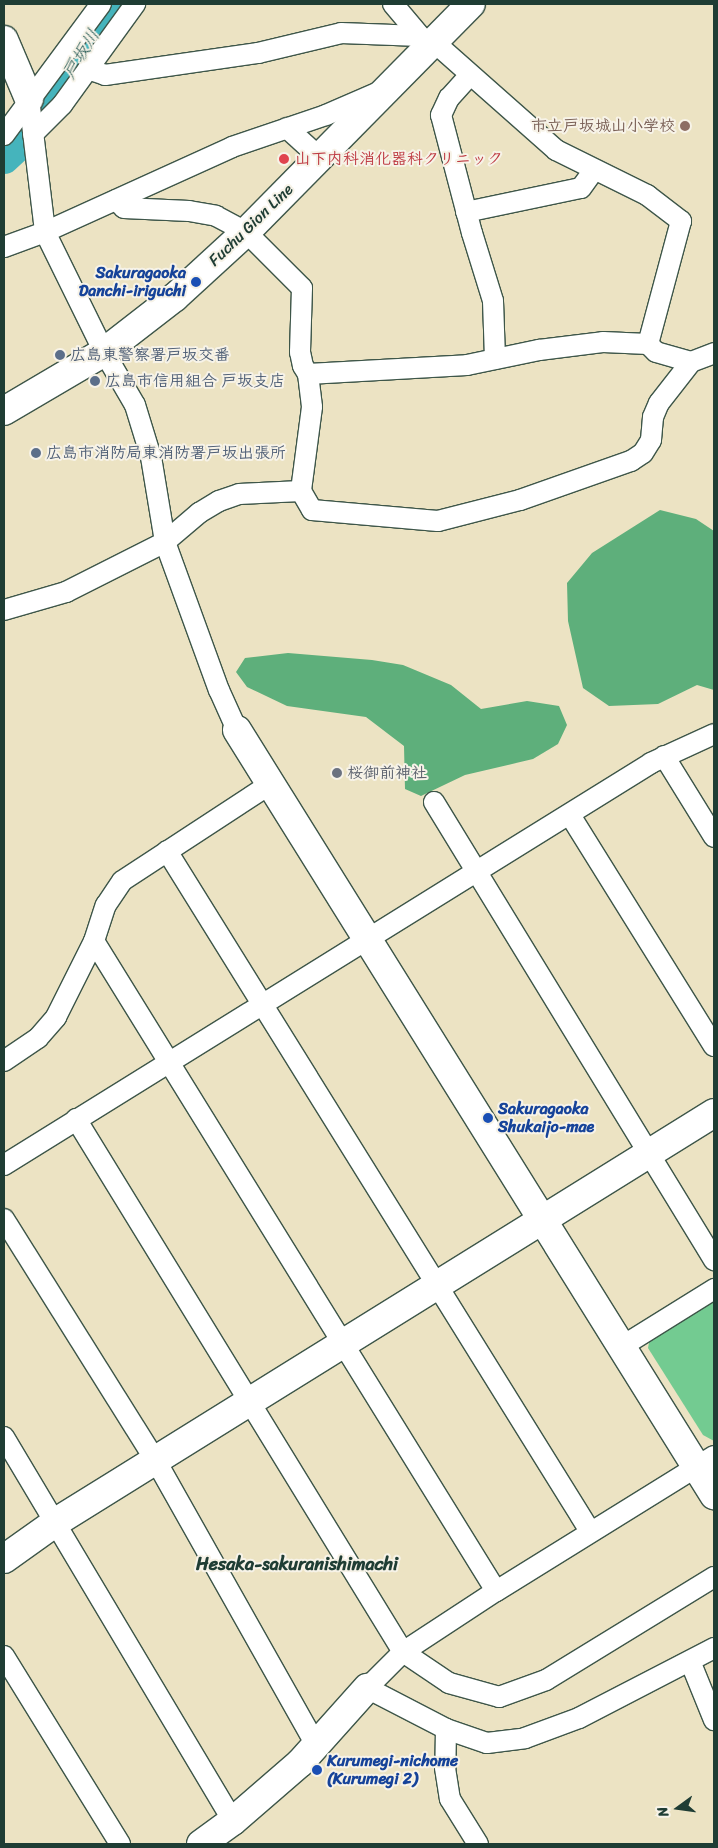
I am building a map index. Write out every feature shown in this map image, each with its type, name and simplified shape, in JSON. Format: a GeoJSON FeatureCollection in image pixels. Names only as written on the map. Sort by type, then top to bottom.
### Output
{"type":"FeatureCollection","features":[{"type":"Feature","properties":{"kind":"street"},"geometry":{"type":"LineString","coordinates":[[4,135],[101,4]]}},
{"type":"Feature","properties":{"kind":"street"},"geometry":{"type":"LineString","coordinates":[[33,134],[62,105],[135,4]]}},
{"type":"Feature","properties":{"kind":"street"},"geometry":{"type":"LineString","coordinates":[[393,4],[428,42],[470,74],[551,146],[594,170],[647,195],[681,221],[648,344]]}},
{"type":"Feature","properties":{"kind":"street","name":"Fuchu Gion Line"},"geometry":{"type":"LineString","coordinates":[[4,411],[104,352],[175,297],[246,232],[320,158],[428,42],[471,4]]}},
{"type":"Feature","properties":{"kind":"street"},"geometry":{"type":"LineString","coordinates":[[88,69],[105,75],[258,53],[341,33],[428,42]]}},
{"type":"Feature","properties":{"kind":"street"},"geometry":{"type":"LineString","coordinates":[[5,45],[29,99],[46,232],[104,352],[136,405],[151,457],[165,542],[219,690],[237,730],[621,1347],[706,1461],[714,1495]]}},
{"type":"Feature","properties":{"kind":"street"},"geometry":{"type":"LineString","coordinates":[[470,74],[449,98],[442,115],[466,212],[493,301],[494,359]]}},
{"type":"Feature","properties":{"kind":"street"},"geometry":{"type":"LineString","coordinates":[[4,247],[46,232],[232,147],[385,90]]}},
{"type":"Feature","properties":{"kind":"street"},"geometry":{"type":"LineString","coordinates":[[287,128],[320,158]]}},
{"type":"Feature","properties":{"kind":"street"},"geometry":{"type":"LineString","coordinates":[[466,212],[581,188],[594,170]]}},
{"type":"Feature","properties":{"kind":"street"},"geometry":{"type":"LineString","coordinates":[[116,200],[124,208],[189,211],[216,216],[246,232],[302,288],[300,352],[303,366],[308,374],[312,407],[301,491],[312,510],[420,521],[438,521],[520,500],[630,461],[643,452],[651,440],[653,416],[659,404],[691,362],[714,353]]}},
{"type":"Feature","properties":{"kind":"street"},"geometry":{"type":"LineString","coordinates":[[308,374],[448,367],[539,350],[603,342],[648,344],[656,352],[691,362]]}},
{"type":"Feature","properties":{"kind":"street"},"geometry":{"type":"LineString","coordinates":[[4,610],[66,592],[165,542],[199,513],[219,502],[240,494],[301,491]]}},
{"type":"Feature","properties":{"kind":"street"},"geometry":{"type":"LineString","coordinates":[[4,1165],[664,756],[714,734]]}},
{"type":"Feature","properties":{"kind":"street"},"geometry":{"type":"LineString","coordinates":[[664,756],[714,837]]}},
{"type":"Feature","properties":{"kind":"street"},"geometry":{"type":"LineString","coordinates":[[4,1061],[38,1038],[56,1017],[94,942],[106,905],[122,881],[270,784]]}},
{"type":"Feature","properties":{"kind":"street"},"geometry":{"type":"LineString","coordinates":[[434,802],[714,1260]]}},
{"type":"Feature","properties":{"kind":"street"},"geometry":{"type":"LineString","coordinates":[[570,815],[714,1046]]}},
{"type":"Feature","properties":{"kind":"street"},"geometry":{"type":"LineString","coordinates":[[167,851],[590,1532]]}},
{"type":"Feature","properties":{"kind":"street"},"geometry":{"type":"LineString","coordinates":[[94,942],[345,1344],[496,1591]]}},
{"type":"Feature","properties":{"kind":"street"},"geometry":{"type":"LineString","coordinates":[[4,1560],[56,1522],[714,1113]]}},
{"type":"Feature","properties":{"kind":"street"},"geometry":{"type":"LineString","coordinates":[[76,1119],[404,1652],[449,1683],[499,1697],[546,1680],[714,1576]]}},
{"type":"Feature","properties":{"kind":"street"},"geometry":{"type":"LineString","coordinates":[[4,1219],[156,1460],[316,1745]]}},
{"type":"Feature","properties":{"kind":"street"},"geometry":{"type":"LineString","coordinates":[[621,1347],[714,1289]]}},
{"type":"Feature","properties":{"kind":"street"},"geometry":{"type":"LineString","coordinates":[[4,1437],[233,1821]]}},
{"type":"Feature","properties":{"kind":"street"},"geometry":{"type":"LineString","coordinates":[[201,1844],[233,1821],[300,1763],[367,1688],[404,1652],[496,1591],[706,1461]]}},
{"type":"Feature","properties":{"kind":"street"},"geometry":{"type":"LineString","coordinates":[[367,1688],[446,1728],[487,1743],[525,1738],[579,1718],[714,1648]]}},
{"type":"Feature","properties":{"kind":"street"},"geometry":{"type":"LineString","coordinates":[[4,1656],[120,1844]]}},
{"type":"Feature","properties":{"kind":"street"},"geometry":{"type":"LineString","coordinates":[[690,1661],[714,1720]]}},
{"type":"Feature","properties":{"kind":"street"},"geometry":{"type":"LineString","coordinates":[[446,1728],[445,1768],[450,1799],[478,1844]]}},
{"type":"Feature","properties":{"kind":"green space"},"geometry":{"type":"Polygon","coordinates":[[[660,510],[696,519],[714,531],[714,690],[697,685],[658,704],[609,706],[583,688],[568,621],[567,583],[592,553],[660,510]]]}},
{"type":"Feature","properties":{"kind":"green space"},"geometry":{"type":"Polygon","coordinates":[[[288,653],[372,660],[403,665],[451,685],[481,709],[527,701],[559,706],[567,725],[558,744],[533,759],[465,775],[421,796],[405,789],[404,746],[366,717],[287,706],[247,687],[236,672],[245,658],[288,653]]]}},
{"type":"Feature","properties":{"kind":"green space"},"geometry":{"type":"Polygon","coordinates":[[[714,1297],[714,1441],[703,1435],[648,1348],[650,1337],[714,1297]]]}},
{"type":"Feature","properties":{"kind":"waterway","name":"戸坂川"},"geometry":{"type":"LineString","coordinates":[[51,104],[95,26],[111,4]]}},
{"type":"Feature","properties":{"kind":"waterway","name":"戸坂川"},"geometry":{"type":"LineString","coordinates":[[4,158],[19,144]]}},
{"type":"Feature","properties":{"kind":"place","name":"市立戸坂城山小学校"},"geometry":{"type":"Point","coordinates":[685,126]}},
{"type":"Feature","properties":{"kind":"place","name":"山下内科消化器科クリニック"},"geometry":{"type":"Point","coordinates":[284,159]}},
{"type":"Feature","properties":{"kind":"place","name":"Sakuragaoka Danchi-iriguchi"},"geometry":{"type":"Point","coordinates":[196,282]}},
{"type":"Feature","properties":{"kind":"place","name":"広島東警察署戸坂交番"},"geometry":{"type":"Point","coordinates":[60,355]}},
{"type":"Feature","properties":{"kind":"place","name":"広島市信用組合 戸坂支店"},"geometry":{"type":"Point","coordinates":[95,381]}},
{"type":"Feature","properties":{"kind":"place","name":"広島市消防局東消防署戸坂出張所"},"geometry":{"type":"Point","coordinates":[36,453]}},
{"type":"Feature","properties":{"kind":"place","name":"桜御前神社"},"geometry":{"type":"Point","coordinates":[337,773]}},
{"type":"Feature","properties":{"kind":"place","name":"Sakuragaoka Shukaijo-mae"},"geometry":{"type":"Point","coordinates":[488,1118]}},
{"type":"Feature","properties":{"kind":"place","name":"Kurumegi-nichome (Kurumegi 2)"},"geometry":{"type":"Point","coordinates":[317,1770]}},
{"type":"Feature","properties":{"kind":"district","name":"Hesaka-sakuranishimachi"},"geometry":{"type":"Point","coordinates":[297,1564]}}]}
